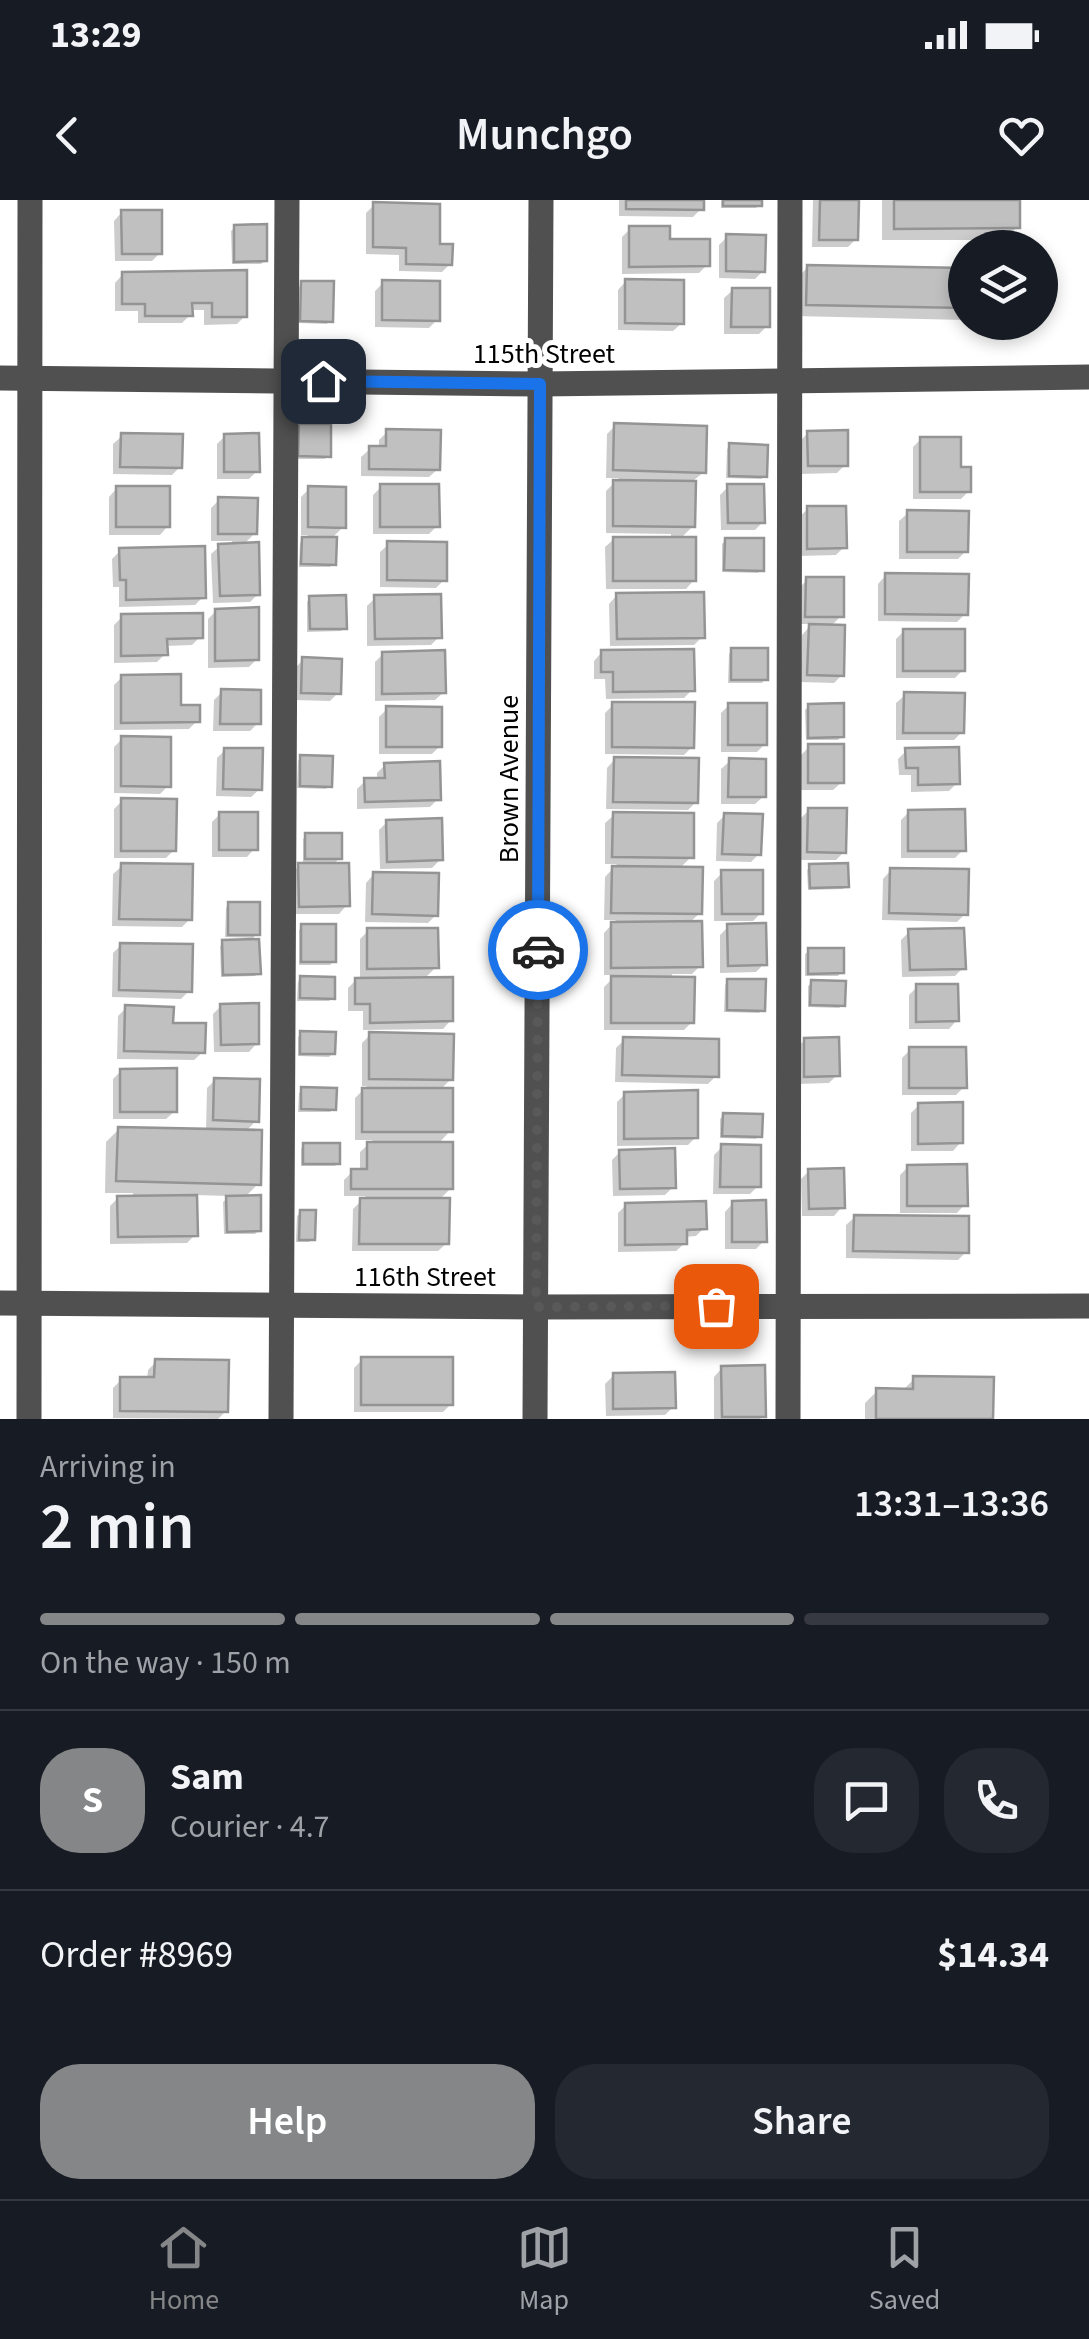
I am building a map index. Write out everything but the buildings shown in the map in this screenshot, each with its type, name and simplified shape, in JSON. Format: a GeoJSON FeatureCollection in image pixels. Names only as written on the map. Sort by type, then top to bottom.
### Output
{"type":"FeatureCollection","features":[{"type":"Feature","properties":{"kind":"street"},"geometry":{"type":"LineString","coordinates":[[29,1419],[30,200]]}},
{"type":"Feature","properties":{"kind":"street"},"geometry":{"type":"LineString","coordinates":[[281,1419],[287,200]]}},
{"type":"Feature","properties":{"kind":"street","name":"Brown Avenue"},"geometry":{"type":"LineString","coordinates":[[536,1419],[540,200]]}},
{"type":"Feature","properties":{"kind":"street"},"geometry":{"type":"LineString","coordinates":[[788,1419],[790,200]]}},
{"type":"Feature","properties":{"kind":"street","name":"115th Street"},"geometry":{"type":"LineString","coordinates":[[0,378],[540,384],[1089,377]]}},
{"type":"Feature","properties":{"kind":"street","name":"116th Street"},"geometry":{"type":"LineString","coordinates":[[0,1303],[1089,1306]]}},
{"type":"Feature","properties":{"kind":"way so far"},"geometry":{"type":"LineString","coordinates":[[538,950],[536,1307],[716,1306]]}},
{"type":"Feature","properties":{"kind":"route"},"geometry":{"type":"LineString","coordinates":[[323,381],[540,384],[538,950]]}}]}
